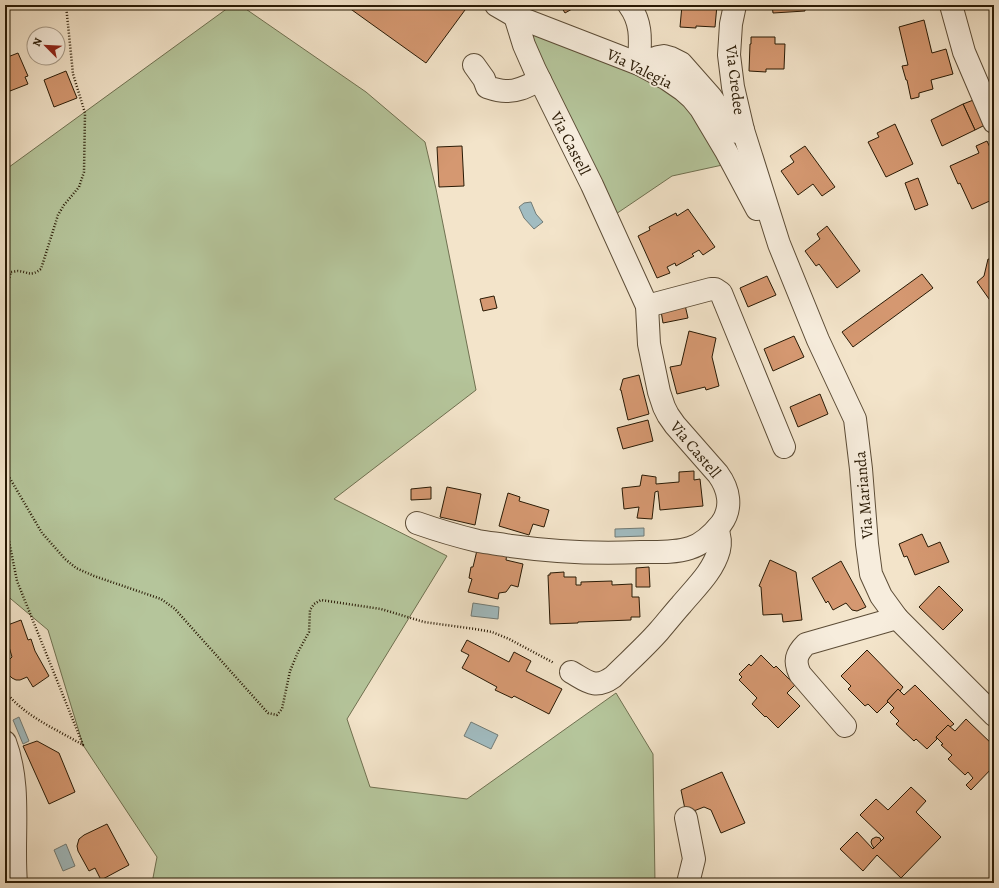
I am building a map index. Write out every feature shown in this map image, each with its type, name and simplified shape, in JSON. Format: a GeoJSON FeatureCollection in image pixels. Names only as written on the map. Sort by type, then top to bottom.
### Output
{"type":"FeatureCollection","features":[{"type":"Feature","properties":{"kind":"street","name":"Via Valegia"},"geometry":{"type":"LineString","coordinates":[[496,5],[515,16],[639,64],[668,79],[683,90],[701,109],[726,151],[769,231],[779,244]]}},
{"type":"Feature","properties":{"kind":"street"},"geometry":{"type":"LineString","coordinates":[[629,5],[637,18],[639,27],[639,64]]}},
{"type":"Feature","properties":{"kind":"street","name":"Via Credee"},"geometry":{"type":"LineString","coordinates":[[735,5],[731,24],[730,55],[733,87],[743,130],[779,244]]}},
{"type":"Feature","properties":{"kind":"street"},"geometry":{"type":"LineString","coordinates":[[951,5],[964,52],[994,122]]}},
{"type":"Feature","properties":{"kind":"street","name":"Via Castell"},"geometry":{"type":"LineString","coordinates":[[417,523],[442,532],[479,541],[573,552],[619,553],[675,551],[688,548],[707,539],[723,521],[727,512],[728,501],[724,482],[674,425],[664,407],[659,392],[649,344],[647,306],[592,185],[524,45],[515,16]]}},
{"type":"Feature","properties":{"kind":"street","name":"Via Credee"},"geometry":{"type":"LineString","coordinates":[[639,64],[664,56],[681,63],[711,97],[731,130],[737,132],[743,130]]}},
{"type":"Feature","properties":{"kind":"street"},"geometry":{"type":"LineString","coordinates":[[474,65],[484,79],[487,87],[512,91],[540,80]]}},
{"type":"Feature","properties":{"kind":"street","name":"Via Marianda"},"geometry":{"type":"LineString","coordinates":[[779,244],[818,340],[855,419],[871,574],[881,596],[897,618],[994,715]]}},
{"type":"Feature","properties":{"kind":"street"},"geometry":{"type":"LineString","coordinates":[[647,306],[711,289],[715,289],[721,293],[784,447]]}},
{"type":"Feature","properties":{"kind":"street"},"geometry":{"type":"LineString","coordinates":[[571,672],[588,682],[601,684],[607,682],[658,632],[703,580],[719,551],[721,542],[717,529]]}},
{"type":"Feature","properties":{"kind":"street"},"geometry":{"type":"LineString","coordinates":[[845,726],[800,674],[796,666],[800,650],[806,644],[897,618]]}},
{"type":"Feature","properties":{"kind":"street"},"geometry":{"type":"LineString","coordinates":[[5,742],[12,768],[14,788],[14,863],[16,883]]}},
{"type":"Feature","properties":{"kind":"street"},"geometry":{"type":"LineString","coordinates":[[686,818],[694,859],[688,883]]}},
{"type":"Feature","properties":{"kind":"path"},"geometry":{"type":"LineString","coordinates":[[5,295],[11,272],[18,271],[29,274],[36,273],[41,269],[58,216],[64,205],[79,187],[84,172],[85,112],[73,74],[66,5]]}},
{"type":"Feature","properties":{"kind":"path"},"geometry":{"type":"LineString","coordinates":[[5,470],[42,533],[64,559],[76,568],[94,576],[161,599],[174,609],[268,713],[278,716],[282,709],[290,671],[309,632],[310,610],[314,604],[321,600],[381,609],[424,622],[492,632],[509,639],[571,672]]}},
{"type":"Feature","properties":{"kind":"path"},"geometry":{"type":"LineString","coordinates":[[5,521],[17,581],[83,745],[32,716],[12,700],[5,691]]}},
{"type":"Feature","properties":{"kind":"green space"},"geometry":{"type":"Polygon","coordinates":[[[232,5],[240,5],[366,92],[425,142],[436,189],[476,390],[334,499],[447,556],[347,719],[370,787],[467,799],[616,693],[653,754],[655,883],[152,883],[157,857],[83,745],[48,630],[5,594],[5,170],[232,5]]]}},
{"type":"Feature","properties":{"kind":"green space"},"geometry":{"type":"Polygon","coordinates":[[[541,29],[678,94],[727,164],[672,176],[613,216],[528,42],[541,29]]]}},
{"type":"Feature","properties":{"kind":"water"},"geometry":{"type":"Polygon","coordinates":[[[531,202],[536,214],[543,222],[534,229],[524,218],[519,207],[524,203],[531,202]]]}},
{"type":"Feature","properties":{"kind":"water"},"geometry":{"type":"Polygon","coordinates":[[[644,528],[644,536],[615,537],[615,529],[644,528]]]}},
{"type":"Feature","properties":{"kind":"water"},"geometry":{"type":"Polygon","coordinates":[[[473,603],[499,607],[498,619],[471,616],[473,603]]]}},
{"type":"Feature","properties":{"kind":"water"},"geometry":{"type":"Polygon","coordinates":[[[19,717],[29,741],[23,744],[13,720],[19,717]]]}},
{"type":"Feature","properties":{"kind":"water"},"geometry":{"type":"Polygon","coordinates":[[[471,722],[498,735],[491,749],[464,736],[471,722]]]}},
{"type":"Feature","properties":{"kind":"water"},"geometry":{"type":"Polygon","coordinates":[[[66,844],[75,866],[63,871],[54,850],[66,844]]]}},
{"type":"Feature","properties":{"kind":"building"},"geometry":{"type":"Polygon","coordinates":[[[345,5],[458,5],[465,10],[426,63],[345,5]]]}},
{"type":"Feature","properties":{"kind":"building"},"geometry":{"type":"Polygon","coordinates":[[[560,5],[579,5],[565,13],[560,5]]]}},
{"type":"Feature","properties":{"kind":"building"},"geometry":{"type":"Polygon","coordinates":[[[682,5],[717,5],[715,27],[680,27],[682,5]]]}},
{"type":"Feature","properties":{"kind":"building"},"geometry":{"type":"Polygon","coordinates":[[[772,5],[805,5],[805,11],[773,13],[772,5]]]}},
{"type":"Feature","properties":{"kind":"building"},"geometry":{"type":"Polygon","coordinates":[[[924,20],[932,53],[946,49],[953,74],[931,80],[933,89],[919,93],[919,97],[911,99],[902,66],[908,65],[899,27],[924,20]]]}},
{"type":"Feature","properties":{"kind":"building"},"geometry":{"type":"Polygon","coordinates":[[[751,37],[775,37],[775,44],[785,44],[784,69],[766,69],[766,72],[749,71],[751,37]]]}},
{"type":"Feature","properties":{"kind":"building"},"geometry":{"type":"Polygon","coordinates":[[[18,53],[28,76],[25,77],[28,84],[10,91],[8,85],[5,86],[5,58],[18,53]]]}},
{"type":"Feature","properties":{"kind":"building"},"geometry":{"type":"Polygon","coordinates":[[[66,71],[77,98],[54,107],[44,80],[66,71]]]}},
{"type":"Feature","properties":{"kind":"building"},"geometry":{"type":"Polygon","coordinates":[[[976,99],[987,124],[975,130],[963,104],[976,99]]]}},
{"type":"Feature","properties":{"kind":"building"},"geometry":{"type":"Polygon","coordinates":[[[963,104],[975,130],[942,146],[931,120],[963,104]]]}},
{"type":"Feature","properties":{"kind":"building"},"geometry":{"type":"Polygon","coordinates":[[[895,124],[913,164],[886,177],[868,142],[879,137],[877,133],[895,124]]]}},
{"type":"Feature","properties":{"kind":"building"},"geometry":{"type":"Polygon","coordinates":[[[987,141],[994,156],[994,199],[972,209],[950,166],[979,153],[976,146],[987,141]]]}},
{"type":"Feature","properties":{"kind":"building"},"geometry":{"type":"Polygon","coordinates":[[[462,146],[464,186],[439,187],[437,147],[462,146]]]}},
{"type":"Feature","properties":{"kind":"building"},"geometry":{"type":"Polygon","coordinates":[[[805,146],[835,187],[822,196],[813,184],[798,195],[781,171],[794,162],[790,156],[805,146]]]}},
{"type":"Feature","properties":{"kind":"building"},"geometry":{"type":"Polygon","coordinates":[[[918,178],[928,205],[915,210],[905,183],[918,178]]]}},
{"type":"Feature","properties":{"kind":"building"},"geometry":{"type":"Polygon","coordinates":[[[688,209],[715,247],[703,255],[699,250],[692,254],[694,256],[676,266],[675,263],[667,267],[670,273],[657,278],[638,236],[650,230],[649,227],[676,213],[677,216],[688,209]]]}},
{"type":"Feature","properties":{"kind":"building"},"geometry":{"type":"Polygon","coordinates":[[[827,226],[860,271],[837,288],[819,264],[816,266],[805,251],[820,239],[817,234],[827,226]]]}},
{"type":"Feature","properties":{"kind":"building"},"geometry":{"type":"Polygon","coordinates":[[[988,259],[994,260],[994,306],[977,282],[984,276],[988,259]]]}},
{"type":"Feature","properties":{"kind":"building"},"geometry":{"type":"Polygon","coordinates":[[[922,274],[933,288],[853,347],[842,332],[922,274]]]}},
{"type":"Feature","properties":{"kind":"building"},"geometry":{"type":"Polygon","coordinates":[[[767,276],[776,295],[748,307],[740,288],[767,276]]]}},
{"type":"Feature","properties":{"kind":"building"},"geometry":{"type":"Polygon","coordinates":[[[494,296],[497,308],[483,311],[480,299],[494,296]]]}},
{"type":"Feature","properties":{"kind":"building"},"geometry":{"type":"Polygon","coordinates":[[[685,305],[688,318],[663,323],[661,311],[685,305]]]}},
{"type":"Feature","properties":{"kind":"building"},"geometry":{"type":"Polygon","coordinates":[[[689,331],[716,338],[712,357],[719,386],[706,390],[705,387],[677,394],[670,367],[681,365],[689,331]]]}},
{"type":"Feature","properties":{"kind":"building"},"geometry":{"type":"Polygon","coordinates":[[[794,336],[804,357],[773,371],[764,349],[794,336]]]}},
{"type":"Feature","properties":{"kind":"building"},"geometry":{"type":"Polygon","coordinates":[[[639,375],[649,414],[628,420],[620,390],[623,379],[639,375]]]}},
{"type":"Feature","properties":{"kind":"building"},"geometry":{"type":"Polygon","coordinates":[[[820,394],[828,414],[798,427],[790,407],[820,394]]]}},
{"type":"Feature","properties":{"kind":"building"},"geometry":{"type":"Polygon","coordinates":[[[648,420],[653,441],[623,449],[617,428],[648,420]]]}},
{"type":"Feature","properties":{"kind":"building"},"geometry":{"type":"Polygon","coordinates":[[[694,471],[694,480],[700,479],[703,506],[660,510],[658,491],[655,492],[652,519],[637,518],[639,507],[624,509],[622,488],[640,486],[642,475],[656,477],[656,484],[679,482],[679,472],[694,471]]]}},
{"type":"Feature","properties":{"kind":"building"},"geometry":{"type":"Polygon","coordinates":[[[431,487],[431,499],[411,500],[411,489],[431,487]]]}},
{"type":"Feature","properties":{"kind":"building"},"geometry":{"type":"Polygon","coordinates":[[[447,487],[481,494],[475,525],[440,517],[447,487]]]}},
{"type":"Feature","properties":{"kind":"building"},"geometry":{"type":"Polygon","coordinates":[[[508,493],[520,497],[519,501],[549,510],[544,527],[533,524],[529,535],[499,526],[508,493]]]}},
{"type":"Feature","properties":{"kind":"building"},"geometry":{"type":"Polygon","coordinates":[[[922,534],[928,547],[940,542],[949,562],[915,575],[907,556],[904,557],[899,544],[922,534]]]}},
{"type":"Feature","properties":{"kind":"building"},"geometry":{"type":"Polygon","coordinates":[[[478,546],[507,553],[506,560],[523,564],[518,587],[511,585],[506,592],[499,593],[498,599],[468,592],[472,579],[469,578],[471,567],[473,567],[478,546]]]}},
{"type":"Feature","properties":{"kind":"building"},"geometry":{"type":"Polygon","coordinates":[[[770,560],[796,572],[802,620],[783,622],[782,614],[763,615],[761,587],[759,586],[770,560]]]}},
{"type":"Feature","properties":{"kind":"building"},"geometry":{"type":"Polygon","coordinates":[[[841,561],[866,607],[857,611],[852,610],[846,603],[833,610],[828,601],[826,603],[812,578],[841,561]]]}},
{"type":"Feature","properties":{"kind":"building"},"geometry":{"type":"Polygon","coordinates":[[[649,567],[650,587],[636,587],[636,568],[649,567]]]}},
{"type":"Feature","properties":{"kind":"building"},"geometry":{"type":"Polygon","coordinates":[[[564,572],[564,577],[576,577],[576,585],[581,585],[581,582],[612,581],[612,585],[632,584],[632,597],[639,597],[640,617],[631,617],[631,620],[550,624],[548,575],[550,575],[550,573],[564,572]]]}},
{"type":"Feature","properties":{"kind":"building"},"geometry":{"type":"Polygon","coordinates":[[[939,586],[963,610],[943,630],[919,607],[939,586]]]}},
{"type":"Feature","properties":{"kind":"building"},"geometry":{"type":"Polygon","coordinates":[[[21,620],[28,640],[31,639],[35,651],[49,676],[33,687],[27,677],[16,680],[8,674],[6,669],[9,660],[12,657],[5,633],[5,626],[21,620]]]}},
{"type":"Feature","properties":{"kind":"building"},"geometry":{"type":"Polygon","coordinates":[[[467,640],[509,662],[514,652],[531,661],[526,671],[562,689],[549,714],[514,696],[512,698],[495,690],[497,687],[462,668],[469,655],[461,651],[467,640]]]}},
{"type":"Feature","properties":{"kind":"building"},"geometry":{"type":"Polygon","coordinates":[[[867,650],[903,687],[900,691],[898,689],[877,713],[868,704],[865,706],[848,689],[851,686],[841,676],[867,650]]]}},
{"type":"Feature","properties":{"kind":"building"},"geometry":{"type":"Polygon","coordinates":[[[761,655],[774,668],[776,666],[795,685],[787,693],[800,706],[778,728],[752,704],[757,698],[739,680],[742,677],[739,674],[749,664],[751,666],[761,655]]]}},
{"type":"Feature","properties":{"kind":"building"},"geometry":{"type":"Polygon","coordinates":[[[915,685],[954,724],[950,727],[948,725],[927,749],[916,739],[914,741],[896,724],[899,721],[890,712],[894,708],[887,701],[898,689],[904,695],[915,685]]]}},
{"type":"Feature","properties":{"kind":"building"},"geometry":{"type":"Polygon","coordinates":[[[966,719],[994,746],[994,766],[971,790],[966,785],[973,778],[968,772],[965,775],[948,759],[952,755],[941,745],[943,744],[936,737],[948,725],[955,731],[966,719]]]}},
{"type":"Feature","properties":{"kind":"building"},"geometry":{"type":"Polygon","coordinates":[[[37,741],[59,753],[75,792],[49,804],[23,746],[37,741]]]}},
{"type":"Feature","properties":{"kind":"building"},"geometry":{"type":"Polygon","coordinates":[[[722,772],[745,823],[721,833],[711,810],[704,807],[686,814],[681,790],[722,772]]]}},
{"type":"Feature","properties":{"kind":"building"},"geometry":{"type":"Polygon","coordinates":[[[911,787],[926,801],[916,812],[941,837],[901,878],[877,855],[863,871],[840,849],[857,832],[873,849],[884,838],[860,815],[876,799],[888,810],[911,787]]]}},
{"type":"Feature","properties":{"kind":"building"},"geometry":{"type":"Polygon","coordinates":[[[107,824],[129,865],[101,880],[95,868],[89,871],[78,851],[77,846],[79,839],[84,835],[107,824]]]}},
{"type":"Feature","properties":{"kind":"building"},"geometry":{"type":"Polygon","coordinates":[[[876,837],[880,838],[881,841],[874,848],[871,842],[872,839],[876,837]]]}}]}
